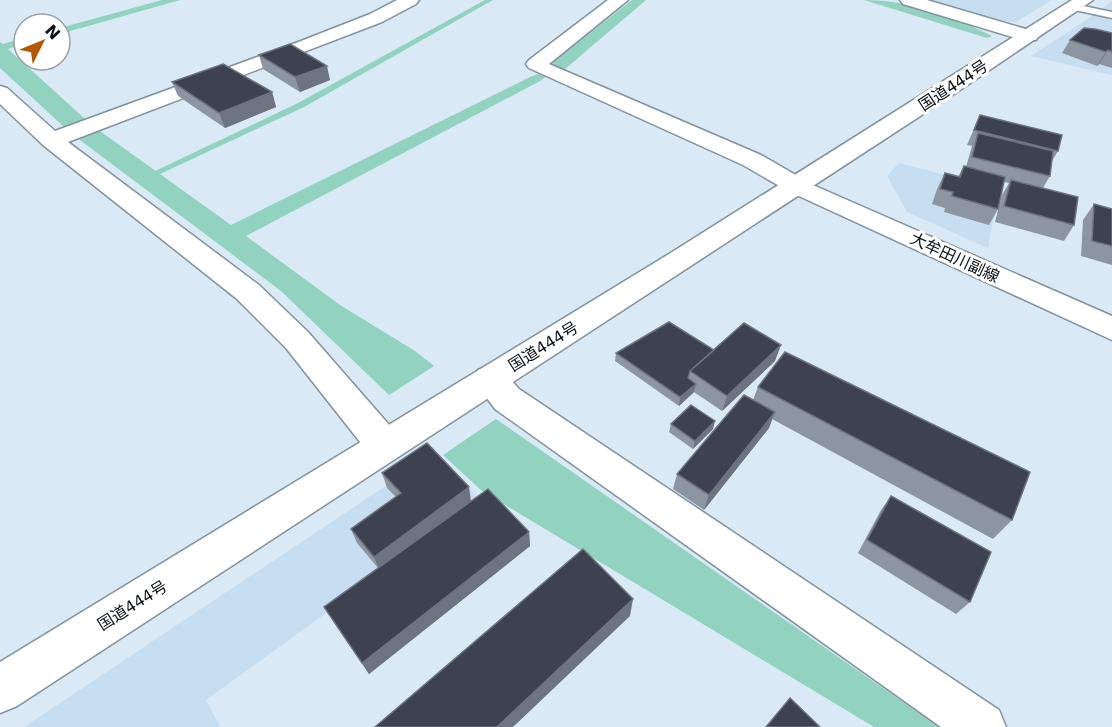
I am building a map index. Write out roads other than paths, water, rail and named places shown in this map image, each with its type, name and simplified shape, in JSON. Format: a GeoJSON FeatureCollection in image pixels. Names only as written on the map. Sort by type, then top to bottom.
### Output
{"type":"FeatureCollection","features":[{"type":"Feature","properties":{"kind":"main road"},"geometry":{"type":"LineString","coordinates":[[74,132],[308,45],[375,18],[410,0]]}},
{"type":"Feature","properties":{"kind":"main road","name":"大牟田川副線"},"geometry":{"type":"LineString","coordinates":[[619,0],[536,64],[549,72],[752,160],[797,186],[1112,329]]}},
{"type":"Feature","properties":{"kind":"main road"},"geometry":{"type":"LineString","coordinates":[[909,0],[1029,36]]}},
{"type":"Feature","properties":{"kind":"main road","name":"国道444号"},"geometry":{"type":"LineString","coordinates":[[0,689],[797,186],[1079,3]]}},
{"type":"Feature","properties":{"kind":"main road"},"geometry":{"type":"LineString","coordinates":[[0,92],[74,132],[297,340],[384,445]]}},
{"type":"Feature","properties":{"kind":"main road"},"geometry":{"type":"LineString","coordinates":[[490,380],[507,399],[982,727]]}},
{"type":"Feature","properties":{"kind":"lane"},"geometry":{"type":"LineString","coordinates":[[1079,3],[1112,15]]}},
{"type":"Feature","properties":{"kind":"waterway"},"geometry":{"type":"LineString","coordinates":[[157,172],[301,105],[490,0]]}}]}
